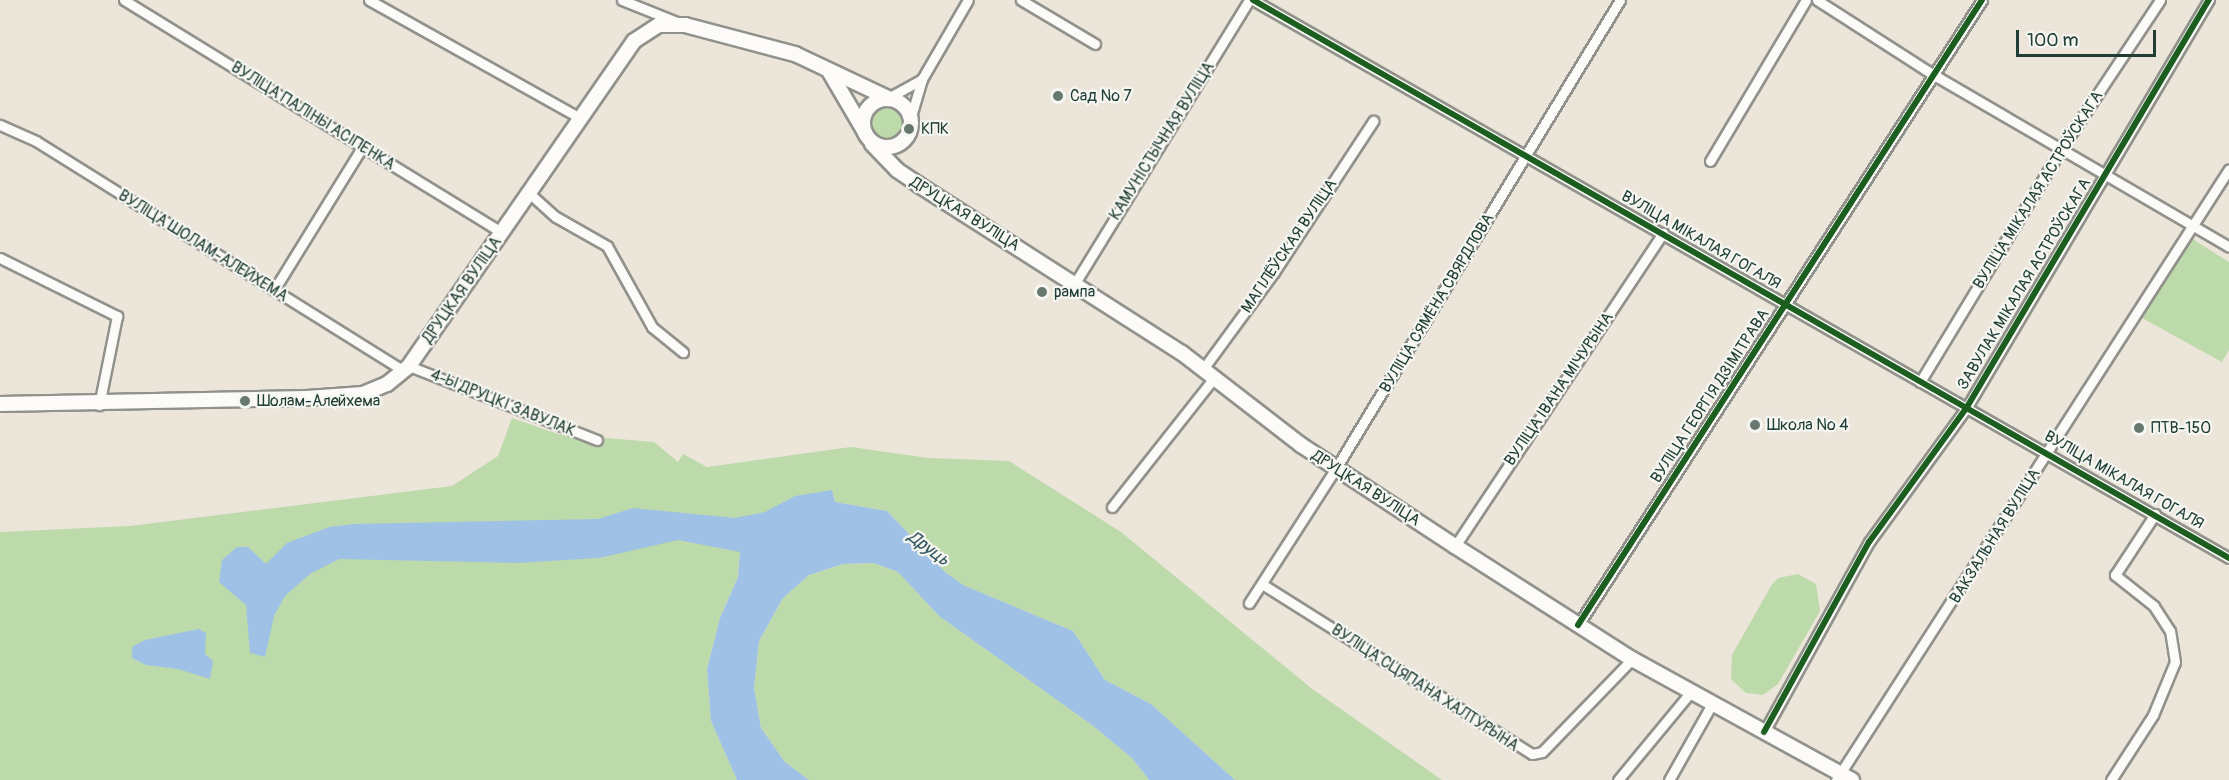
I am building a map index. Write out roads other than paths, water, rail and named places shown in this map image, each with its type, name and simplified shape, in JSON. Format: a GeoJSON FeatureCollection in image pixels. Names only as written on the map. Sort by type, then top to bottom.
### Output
{"type":"FeatureCollection","features":[{"type":"Feature","properties":{"kind":"main road","name":"ДРУЦКАЯ ВУЛІЦА"},"geometry":{"type":"LineString","coordinates":[[0,404],[99,405],[363,394],[387,384],[407,368],[634,41],[658,25],[685,25],[795,54],[903,103],[910,120],[897,170]]}},
{"type":"Feature","properties":{"kind":"main road","name":"ДРУЦКАЯ ВУЛІЦА"},"geometry":{"type":"LineString","coordinates":[[829,71],[869,140],[897,170],[1075,283],[1203,369],[1336,468],[1455,546],[1632,659],[1843,778]]}},
{"type":"Feature","properties":{"kind":"main road"},"geometry":{"type":"LineString","coordinates":[[888,98],[867,113],[869,140],[893,148],[905,138]]}},
{"type":"Feature","properties":{"kind":"street","name":"ВУЛІЦА ПАЛІНЫ АСІПЕНКА"},"geometry":{"type":"LineString","coordinates":[[124,0],[502,233]]}},
{"type":"Feature","properties":{"kind":"street"},"geometry":{"type":"LineString","coordinates":[[369,0],[580,118]]}},
{"type":"Feature","properties":{"kind":"street"},"geometry":{"type":"LineString","coordinates":[[622,0],[685,25]]}},
{"type":"Feature","properties":{"kind":"street"},"geometry":{"type":"LineString","coordinates":[[910,120],[922,79],[968,0]]}},
{"type":"Feature","properties":{"kind":"street"},"geometry":{"type":"LineString","coordinates":[[1021,0],[1095,44]]}},
{"type":"Feature","properties":{"kind":"street","name":"ВУЛІЦА МІКАЛАЯ ГОГАЛЯ"},"geometry":{"type":"LineString","coordinates":[[1251,0],[1663,233],[1920,382],[2048,452],[2229,558]]}},
{"type":"Feature","properties":{"kind":"street","name":"КАМУНІСТЫЧНАЯ ВУЛІЦА"},"geometry":{"type":"LineString","coordinates":[[1075,283],[1251,0]]}},
{"type":"Feature","properties":{"kind":"street","name":"ВУЛІЦА СЯМЁНА СВЯРДЛОВА"},"geometry":{"type":"LineString","coordinates":[[1249,603],[1336,468],[1620,0]]}},
{"type":"Feature","properties":{"kind":"street"},"geometry":{"type":"LineString","coordinates":[[1710,161],[1806,0]]}},
{"type":"Feature","properties":{"kind":"street"},"geometry":{"type":"LineString","coordinates":[[1817,0],[1934,75],[2229,247]]}},
{"type":"Feature","properties":{"kind":"street","name":"ВУЛІЦА ГЕОРГІЯ ДЗІМІТРАВА"},"geometry":{"type":"LineString","coordinates":[[1578,625],[1982,0]]}},
{"type":"Feature","properties":{"kind":"street","name":"ВУЛІЦА МІКАЛАЯ АСТРОЎСКАГА"},"geometry":{"type":"LineString","coordinates":[[1920,382],[2061,149],[2160,0]]}},
{"type":"Feature","properties":{"kind":"street","name":"ЗАВУЛАК МІКАЛАЯ АСТРОЎСКАГА"},"geometry":{"type":"LineString","coordinates":[[1764,732],[1869,542],[1967,407],[2209,0]]}},
{"type":"Feature","properties":{"kind":"street"},"geometry":{"type":"LineString","coordinates":[[888,98],[922,79]]}},
{"type":"Feature","properties":{"kind":"street","name":"МАГІЛЁЎСКАЯ ВУЛІЦА"},"geometry":{"type":"LineString","coordinates":[[1203,369],[1274,272],[1373,121]]}},
{"type":"Feature","properties":{"kind":"street","name":"ВУЛІЦА ШОЛАМ-АЛЕЙХЕМА"},"geometry":{"type":"LineString","coordinates":[[0,125],[36,141],[274,290],[407,368]]}},
{"type":"Feature","properties":{"kind":"street"},"geometry":{"type":"LineString","coordinates":[[274,290],[363,147]]}},
{"type":"Feature","properties":{"kind":"street","name":"ВАКЗАЛЬНАЯ ВУЛІЦА"},"geometry":{"type":"LineString","coordinates":[[1843,778],[2229,169]]}},
{"type":"Feature","properties":{"kind":"street"},"geometry":{"type":"LineString","coordinates":[[530,193],[556,217],[607,246],[652,327],[683,352]]}},
{"type":"Feature","properties":{"kind":"street","name":"ВУЛІЦА ІВАНА МІЧУРЫНА"},"geometry":{"type":"LineString","coordinates":[[1455,546],[1663,233]]}},
{"type":"Feature","properties":{"kind":"street"},"geometry":{"type":"LineString","coordinates":[[0,258],[117,316],[99,405]]}},
{"type":"Feature","properties":{"kind":"street","name":"4-Ы ДРУЦКІ ЗАВУЛАК"},"geometry":{"type":"LineString","coordinates":[[407,368],[597,440]]}},
{"type":"Feature","properties":{"kind":"street"},"geometry":{"type":"LineString","coordinates":[[1112,507],[1214,378]]}},
{"type":"Feature","properties":{"kind":"street"},"geometry":{"type":"LineString","coordinates":[[2111,780],[2153,715],[2175,662],[2170,632],[2154,606],[2115,575],[2155,514]]}},
{"type":"Feature","properties":{"kind":"street","name":"ВУЛІЦА СЦЯПАНА ХАЛТУРЫНА"},"geometry":{"type":"LineString","coordinates":[[1262,584],[1532,754],[1542,752],[1632,659]]}},
{"type":"Feature","properties":{"kind":"street"},"geometry":{"type":"LineString","coordinates":[[1618,780],[1690,693]]}},
{"type":"Feature","properties":{"kind":"street"},"geometry":{"type":"LineString","coordinates":[[1669,780],[1712,704]]}},
{"type":"Feature","properties":{"kind":"water"},"geometry":{"type":"Polygon","coordinates":[[[832,490],[835,502],[887,511],[945,572],[963,585],[1073,631],[1105,680],[1151,704],[1235,780],[1149,780],[1132,758],[1092,725],[939,616],[898,572],[874,563],[843,564],[809,575],[783,598],[759,641],[754,688],[761,728],[785,762],[809,780],[737,780],[711,721],[707,669],[720,618],[738,577],[740,552],[678,540],[599,558],[516,563],[339,559],[310,574],[285,596],[274,616],[265,657],[250,653],[246,605],[219,582],[222,560],[237,547],[248,547],[266,564],[287,543],[329,527],[354,524],[598,519],[633,508],[735,518],[765,512],[795,496],[832,490]]]}},
{"type":"Feature","properties":{"kind":"water"},"geometry":{"type":"Polygon","coordinates":[[[199,629],[206,633],[205,654],[213,661],[210,679],[178,669],[146,665],[132,658],[132,647],[145,640],[199,629]]]}},
{"type":"Feature","properties":{"kind":"place","name":"Сад № 7"},"geometry":{"type":"Point","coordinates":[1058,96]}},
{"type":"Feature","properties":{"kind":"place","name":"КПК"},"geometry":{"type":"Point","coordinates":[909,129]}},
{"type":"Feature","properties":{"kind":"place","name":"рампа"},"geometry":{"type":"Point","coordinates":[1042,292]}},
{"type":"Feature","properties":{"kind":"place","name":"Шолам-Алейхема"},"geometry":{"type":"Point","coordinates":[245,401]}},
{"type":"Feature","properties":{"kind":"place","name":"Школа № 4"},"geometry":{"type":"Point","coordinates":[1755,425]}},
{"type":"Feature","properties":{"kind":"place","name":"ПТВ-150"},"geometry":{"type":"Point","coordinates":[2139,428]}},
{"type":"Feature","properties":{"kind":"water label","name":"Друць"},"geometry":{"type":"Point","coordinates":[928,549]}}]}
